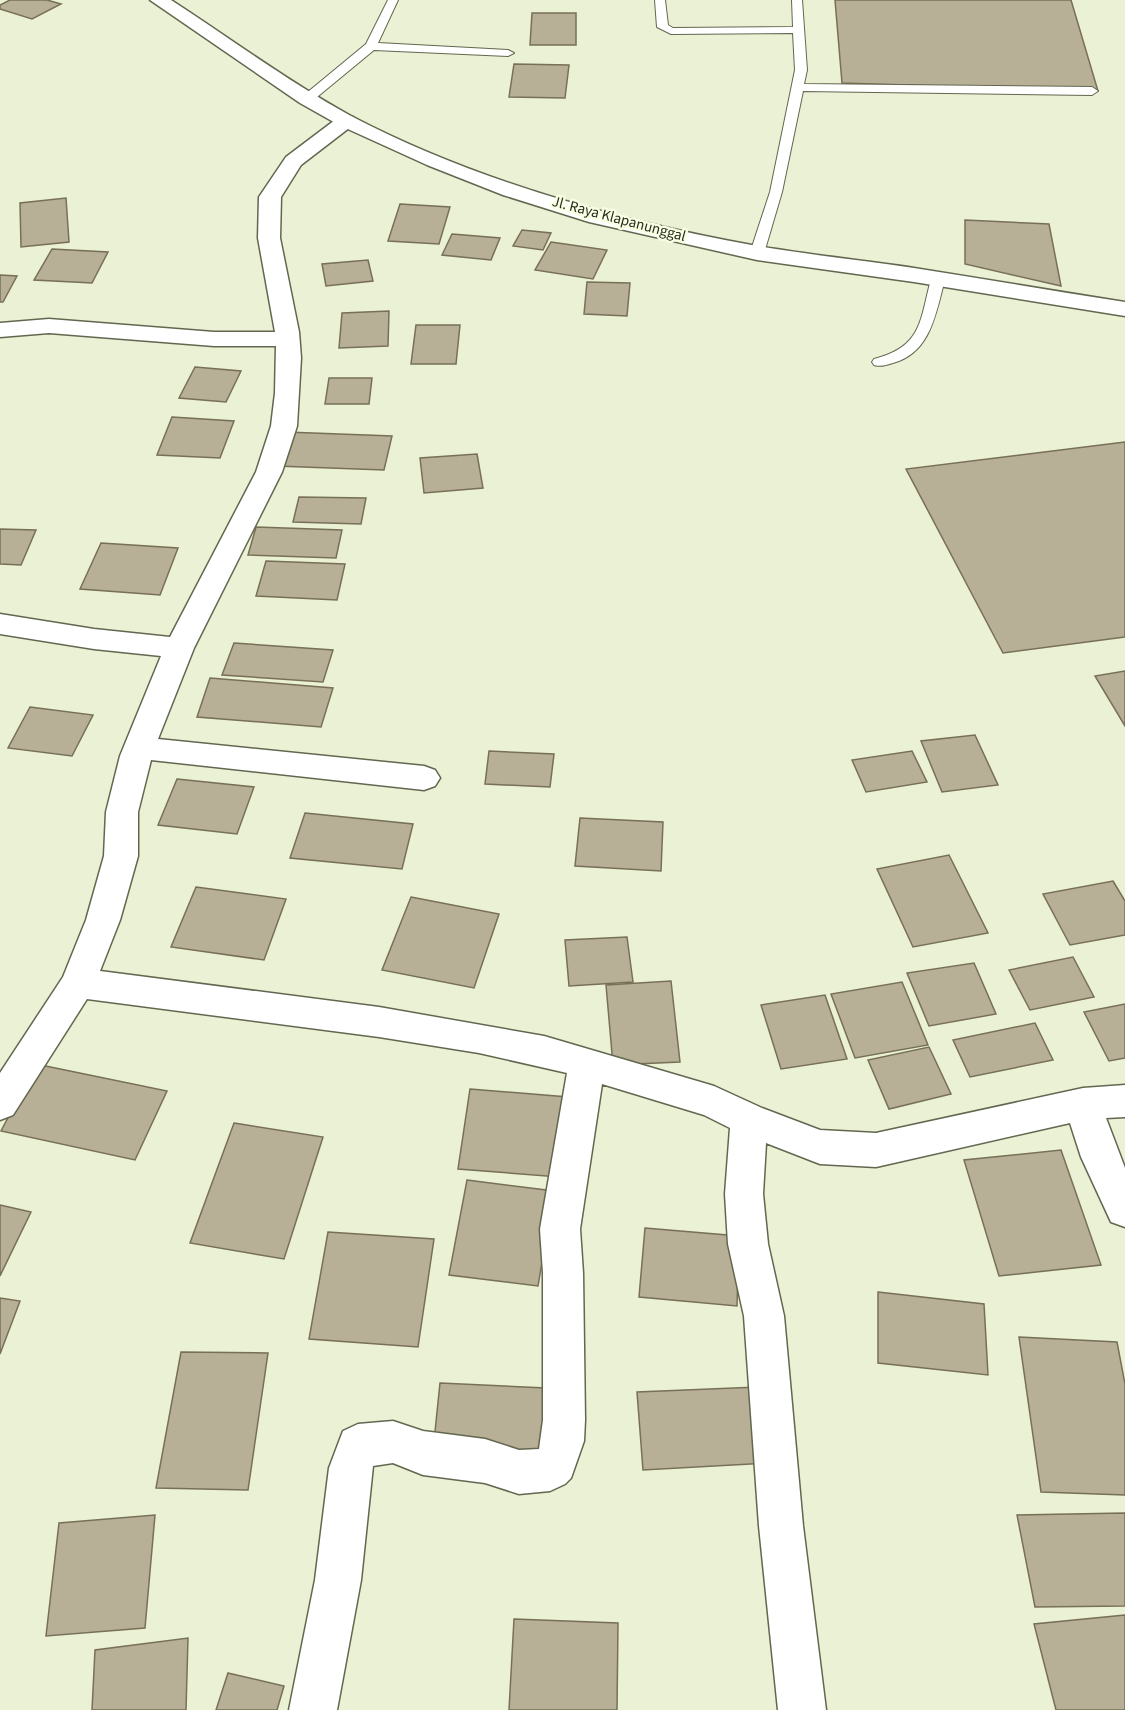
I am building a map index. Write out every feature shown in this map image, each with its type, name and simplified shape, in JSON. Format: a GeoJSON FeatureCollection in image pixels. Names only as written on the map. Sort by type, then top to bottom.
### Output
{"type":"FeatureCollection","features":[{"type":"Feature","properties":{"kind":"street","name":"Jl. Raya Klapanunggal"},"geometry":{"type":"LineString","coordinates":[[159,0],[307,99],[434,161],[511,190],[597,217],[757,253],[1125,309]]}},
{"type":"Feature","properties":{"kind":"street"},"geometry":{"type":"LineString","coordinates":[[0,1104],[78,983],[104,921],[121,856],[122,812],[140,748],[179,648],[268,472],[284,426],[288,393],[287,339],[269,238],[270,197],[293,161],[346,120]]}},
{"type":"Feature","properties":{"kind":"street"},"geometry":{"type":"LineString","coordinates":[[0,330],[70,327],[214,339],[287,339]]}},
{"type":"Feature","properties":{"kind":"street"},"geometry":{"type":"LineString","coordinates":[[0,624],[94,639],[179,648]]}},
{"type":"Feature","properties":{"kind":"street"},"geometry":{"type":"LineString","coordinates":[[140,748],[424,778]]}},
{"type":"Feature","properties":{"kind":"street"},"geometry":{"type":"LineString","coordinates":[[78,983],[424,1029],[544,1051],[714,1102],[749,1120],[820,1147],[876,1150],[1083,1104],[1125,1101]]}},
{"type":"Feature","properties":{"kind":"street"},"geometry":{"type":"LineString","coordinates":[[313,1710],[338,1580],[351,1468],[358,1446],[393,1442],[423,1454],[485,1461],[519,1472],[550,1469],[556,1463],[563,1442],[564,1420],[563,1273],[560,1229],[587,1063]]}},
{"type":"Feature","properties":{"kind":"street"},"geometry":{"type":"LineString","coordinates":[[1083,1104],[1100,1157],[1125,1209]]}},
{"type":"Feature","properties":{"kind":"street"},"geometry":{"type":"LineString","coordinates":[[749,1120],[744,1194],[748,1244],[764,1316],[781,1526],[802,1710]]}},
{"type":"Feature","properties":{"kind":"lane"},"geometry":{"type":"LineString","coordinates":[[307,99],[371,46],[393,0]]}},
{"type":"Feature","properties":{"kind":"lane"},"geometry":{"type":"LineString","coordinates":[[660,0],[663,27],[671,31],[799,30]]}},
{"type":"Feature","properties":{"kind":"lane"},"geometry":{"type":"LineString","coordinates":[[757,253],[776,192],[801,70],[797,0]]}},
{"type":"Feature","properties":{"kind":"lane"},"geometry":{"type":"LineString","coordinates":[[371,46],[508,53]]}},
{"type":"Feature","properties":{"kind":"lane"},"geometry":{"type":"LineString","coordinates":[[798,87],[1092,91]]}},
{"type":"Feature","properties":{"kind":"lane"},"geometry":{"type":"LineString","coordinates":[[879,362],[905,354],[917,341],[926,321],[938,279]]}},
{"type":"Feature","properties":{"kind":"building"},"geometry":{"type":"Polygon","coordinates":[[[10,0],[47,0],[61,4],[32,19],[0,9],[0,5],[10,0]]]}},
{"type":"Feature","properties":{"kind":"building"},"geometry":{"type":"Polygon","coordinates":[[[835,0],[1071,0],[1098,91],[842,83],[835,0]]]}},
{"type":"Feature","properties":{"kind":"building"},"geometry":{"type":"Polygon","coordinates":[[[532,13],[576,13],[576,45],[530,45],[532,13]]]}},
{"type":"Feature","properties":{"kind":"building"},"geometry":{"type":"Polygon","coordinates":[[[514,64],[569,65],[565,98],[509,97],[514,64]]]}},
{"type":"Feature","properties":{"kind":"building"},"geometry":{"type":"Polygon","coordinates":[[[66,198],[69,242],[21,247],[20,203],[66,198]]]}},
{"type":"Feature","properties":{"kind":"building"},"geometry":{"type":"Polygon","coordinates":[[[400,204],[450,207],[439,244],[388,241],[400,204]]]}},
{"type":"Feature","properties":{"kind":"building"},"geometry":{"type":"Polygon","coordinates":[[[965,220],[1049,224],[1061,286],[965,264],[965,220]]]}},
{"type":"Feature","properties":{"kind":"building"},"geometry":{"type":"Polygon","coordinates":[[[522,230],[551,233],[543,250],[513,246],[522,230]]]}},
{"type":"Feature","properties":{"kind":"building"},"geometry":{"type":"Polygon","coordinates":[[[452,234],[500,238],[491,260],[442,255],[452,234]]]}},
{"type":"Feature","properties":{"kind":"building"},"geometry":{"type":"Polygon","coordinates":[[[551,242],[607,250],[593,279],[535,270],[551,242]]]}},
{"type":"Feature","properties":{"kind":"building"},"geometry":{"type":"Polygon","coordinates":[[[52,249],[108,252],[92,283],[34,280],[52,249]]]}},
{"type":"Feature","properties":{"kind":"building"},"geometry":{"type":"Polygon","coordinates":[[[368,260],[373,281],[326,286],[322,264],[368,260]]]}},
{"type":"Feature","properties":{"kind":"building"},"geometry":{"type":"Polygon","coordinates":[[[0,275],[17,276],[3,302],[0,302],[0,275]]]}},
{"type":"Feature","properties":{"kind":"building"},"geometry":{"type":"Polygon","coordinates":[[[587,282],[630,283],[627,316],[584,314],[587,282]]]}},
{"type":"Feature","properties":{"kind":"building"},"geometry":{"type":"Polygon","coordinates":[[[389,311],[388,346],[339,348],[342,313],[389,311]]]}},
{"type":"Feature","properties":{"kind":"building"},"geometry":{"type":"Polygon","coordinates":[[[416,325],[460,325],[456,364],[411,364],[416,325]]]}},
{"type":"Feature","properties":{"kind":"building"},"geometry":{"type":"Polygon","coordinates":[[[195,367],[241,371],[226,402],[179,398],[195,367]]]}},
{"type":"Feature","properties":{"kind":"building"},"geometry":{"type":"Polygon","coordinates":[[[329,378],[372,378],[369,404],[325,404],[329,378]]]}},
{"type":"Feature","properties":{"kind":"building"},"geometry":{"type":"Polygon","coordinates":[[[172,417],[234,421],[220,458],[157,455],[172,417]]]}},
{"type":"Feature","properties":{"kind":"building"},"geometry":{"type":"Polygon","coordinates":[[[286,432],[392,436],[384,470],[276,466],[286,432]]]}},
{"type":"Feature","properties":{"kind":"building"},"geometry":{"type":"Polygon","coordinates":[[[1125,442],[1125,637],[1003,653],[906,469],[1125,442]]]}},
{"type":"Feature","properties":{"kind":"building"},"geometry":{"type":"Polygon","coordinates":[[[477,454],[483,488],[424,493],[420,458],[477,454]]]}},
{"type":"Feature","properties":{"kind":"building"},"geometry":{"type":"Polygon","coordinates":[[[299,497],[366,498],[361,524],[293,522],[299,497]]]}},
{"type":"Feature","properties":{"kind":"building"},"geometry":{"type":"Polygon","coordinates":[[[256,527],[342,530],[336,558],[248,555],[256,527]]]}},
{"type":"Feature","properties":{"kind":"building"},"geometry":{"type":"Polygon","coordinates":[[[0,529],[36,530],[21,565],[0,564],[0,529]]]}},
{"type":"Feature","properties":{"kind":"building"},"geometry":{"type":"Polygon","coordinates":[[[101,543],[178,548],[160,595],[80,589],[101,543]]]}},
{"type":"Feature","properties":{"kind":"building"},"geometry":{"type":"Polygon","coordinates":[[[266,561],[345,564],[337,600],[256,596],[266,561]]]}},
{"type":"Feature","properties":{"kind":"building"},"geometry":{"type":"Polygon","coordinates":[[[234,643],[333,650],[323,682],[222,675],[234,643]]]}},
{"type":"Feature","properties":{"kind":"building"},"geometry":{"type":"Polygon","coordinates":[[[1125,671],[1125,726],[1095,676],[1125,671]]]}},
{"type":"Feature","properties":{"kind":"building"},"geometry":{"type":"Polygon","coordinates":[[[210,678],[333,688],[321,727],[197,717],[210,678]]]}},
{"type":"Feature","properties":{"kind":"building"},"geometry":{"type":"Polygon","coordinates":[[[30,707],[93,715],[72,756],[8,748],[30,707]]]}},
{"type":"Feature","properties":{"kind":"building"},"geometry":{"type":"Polygon","coordinates":[[[975,735],[998,785],[942,792],[921,741],[975,735]]]}},
{"type":"Feature","properties":{"kind":"building"},"geometry":{"type":"Polygon","coordinates":[[[489,751],[554,754],[550,787],[485,784],[489,751]]]}},
{"type":"Feature","properties":{"kind":"building"},"geometry":{"type":"Polygon","coordinates":[[[912,751],[927,782],[866,792],[852,760],[912,751]]]}},
{"type":"Feature","properties":{"kind":"building"},"geometry":{"type":"Polygon","coordinates":[[[177,779],[254,787],[237,834],[158,825],[177,779]]]}},
{"type":"Feature","properties":{"kind":"building"},"geometry":{"type":"Polygon","coordinates":[[[305,813],[413,824],[402,869],[290,858],[305,813]]]}},
{"type":"Feature","properties":{"kind":"building"},"geometry":{"type":"Polygon","coordinates":[[[580,818],[663,822],[661,871],[575,866],[580,818]]]}},
{"type":"Feature","properties":{"kind":"building"},"geometry":{"type":"Polygon","coordinates":[[[949,855],[988,933],[913,947],[877,869],[949,855]]]}},
{"type":"Feature","properties":{"kind":"building"},"geometry":{"type":"Polygon","coordinates":[[[1113,881],[1125,901],[1125,935],[1070,945],[1043,894],[1113,881]]]}},
{"type":"Feature","properties":{"kind":"building"},"geometry":{"type":"Polygon","coordinates":[[[196,887],[286,899],[264,960],[171,947],[196,887]]]}},
{"type":"Feature","properties":{"kind":"building"},"geometry":{"type":"Polygon","coordinates":[[[411,897],[499,914],[474,988],[382,970],[411,897]]]}},
{"type":"Feature","properties":{"kind":"building"},"geometry":{"type":"Polygon","coordinates":[[[627,937],[633,982],[569,986],[565,940],[627,937]]]}},
{"type":"Feature","properties":{"kind":"building"},"geometry":{"type":"Polygon","coordinates":[[[1073,957],[1094,997],[1030,1010],[1009,970],[1073,957]]]}},
{"type":"Feature","properties":{"kind":"building"},"geometry":{"type":"Polygon","coordinates":[[[974,963],[996,1014],[929,1026],[907,973],[974,963]]]}},
{"type":"Feature","properties":{"kind":"building"},"geometry":{"type":"Polygon","coordinates":[[[671,981],[680,1062],[613,1065],[606,985],[671,981]]]}},
{"type":"Feature","properties":{"kind":"building"},"geometry":{"type":"Polygon","coordinates":[[[902,982],[928,1045],[855,1058],[831,994],[902,982]]]}},
{"type":"Feature","properties":{"kind":"building"},"geometry":{"type":"Polygon","coordinates":[[[825,995],[847,1059],[781,1069],[761,1005],[825,995]]]}},
{"type":"Feature","properties":{"kind":"building"},"geometry":{"type":"Polygon","coordinates":[[[1125,1004],[1125,1058],[1109,1061],[1084,1012],[1125,1004]]]}},
{"type":"Feature","properties":{"kind":"building"},"geometry":{"type":"Polygon","coordinates":[[[1035,1023],[1053,1060],[970,1077],[953,1040],[1035,1023]]]}},
{"type":"Feature","properties":{"kind":"building"},"geometry":{"type":"Polygon","coordinates":[[[929,1047],[951,1094],[889,1109],[868,1060],[929,1047]]]}},
{"type":"Feature","properties":{"kind":"building"},"geometry":{"type":"Polygon","coordinates":[[[36,1064],[167,1091],[135,1160],[1,1131],[36,1064]]]}},
{"type":"Feature","properties":{"kind":"building"},"geometry":{"type":"Polygon","coordinates":[[[470,1089],[568,1097],[559,1177],[458,1169],[470,1089]]]}},
{"type":"Feature","properties":{"kind":"building"},"geometry":{"type":"Polygon","coordinates":[[[234,1123],[323,1137],[284,1259],[190,1243],[234,1123]]]}},
{"type":"Feature","properties":{"kind":"building"},"geometry":{"type":"Polygon","coordinates":[[[1061,1150],[1101,1265],[999,1276],[964,1160],[1061,1150]]]}},
{"type":"Feature","properties":{"kind":"building"},"geometry":{"type":"Polygon","coordinates":[[[467,1180],[554,1191],[538,1286],[449,1275],[467,1180]]]}},
{"type":"Feature","properties":{"kind":"building"},"geometry":{"type":"Polygon","coordinates":[[[0,1205],[31,1212],[0,1276],[0,1205]]]}},
{"type":"Feature","properties":{"kind":"building"},"geometry":{"type":"Polygon","coordinates":[[[645,1228],[739,1236],[737,1306],[639,1297],[645,1228]]]}},
{"type":"Feature","properties":{"kind":"building"},"geometry":{"type":"Polygon","coordinates":[[[328,1232],[434,1239],[418,1347],[309,1339],[328,1232]]]}},
{"type":"Feature","properties":{"kind":"building"},"geometry":{"type":"Polygon","coordinates":[[[878,1292],[984,1304],[988,1375],[878,1363],[878,1292]]]}},
{"type":"Feature","properties":{"kind":"building"},"geometry":{"type":"Polygon","coordinates":[[[0,1298],[20,1301],[0,1354],[0,1298]]]}},
{"type":"Feature","properties":{"kind":"building"},"geometry":{"type":"Polygon","coordinates":[[[1019,1337],[1117,1342],[1125,1384],[1125,1495],[1041,1492],[1019,1337]]]}},
{"type":"Feature","properties":{"kind":"building"},"geometry":{"type":"Polygon","coordinates":[[[181,1352],[268,1353],[248,1490],[156,1488],[181,1352]]]}},
{"type":"Feature","properties":{"kind":"building"},"geometry":{"type":"Polygon","coordinates":[[[440,1383],[546,1388],[541,1458],[433,1451],[440,1383]]]}},
{"type":"Feature","properties":{"kind":"building"},"geometry":{"type":"Polygon","coordinates":[[[758,1387],[768,1463],[643,1470],[637,1392],[758,1387]]]}},
{"type":"Feature","properties":{"kind":"building"},"geometry":{"type":"Polygon","coordinates":[[[1125,1513],[1125,1606],[1035,1607],[1017,1515],[1125,1513]]]}},
{"type":"Feature","properties":{"kind":"building"},"geometry":{"type":"Polygon","coordinates":[[[155,1515],[145,1628],[46,1636],[59,1523],[155,1515]]]}},
{"type":"Feature","properties":{"kind":"building"},"geometry":{"type":"Polygon","coordinates":[[[1125,1615],[1125,1710],[1056,1710],[1034,1624],[1125,1615]]]}},
{"type":"Feature","properties":{"kind":"building"},"geometry":{"type":"Polygon","coordinates":[[[514,1619],[618,1623],[617,1710],[509,1710],[514,1619]]]}},
{"type":"Feature","properties":{"kind":"building"},"geometry":{"type":"Polygon","coordinates":[[[188,1638],[186,1710],[92,1710],[95,1650],[188,1638]]]}},
{"type":"Feature","properties":{"kind":"building"},"geometry":{"type":"Polygon","coordinates":[[[228,1673],[284,1686],[277,1710],[216,1710],[228,1673]]]}}]}
